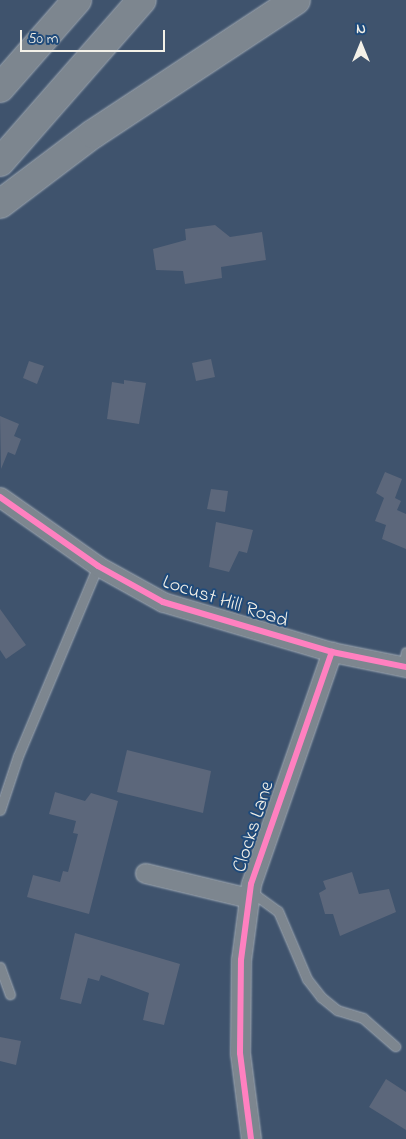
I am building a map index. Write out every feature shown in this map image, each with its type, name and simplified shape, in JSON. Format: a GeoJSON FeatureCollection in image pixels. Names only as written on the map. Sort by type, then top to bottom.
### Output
{"type":"FeatureCollection","features":[{"type":"Feature","properties":{"kind":"highway"},"geometry":{"type":"LineString","coordinates":[[0,88],[77,0]]}},
{"type":"Feature","properties":{"kind":"highway"},"geometry":{"type":"LineString","coordinates":[[0,162],[142,0]]}},
{"type":"Feature","properties":{"kind":"highway"},"geometry":{"type":"LineString","coordinates":[[0,204],[93,134],[296,0]]}},
{"type":"Feature","properties":{"kind":"street","name":"Locust Hill Road"},"geometry":{"type":"LineString","coordinates":[[0,497],[98,566],[170,604],[332,652],[405,662]]}},
{"type":"Feature","properties":{"kind":"street","name":"Clocks Lane"},"geometry":{"type":"LineString","coordinates":[[251,1139],[240,1053],[241,960],[250,895],[332,652]]}},
{"type":"Feature","properties":{"kind":"street"},"geometry":{"type":"LineString","coordinates":[[145,872],[250,895]]}},
{"type":"Feature","properties":{"kind":"lane"},"geometry":{"type":"LineString","coordinates":[[0,810],[18,756],[98,566]]}},
{"type":"Feature","properties":{"kind":"lane"},"geometry":{"type":"LineString","coordinates":[[250,895],[278,911],[306,979],[321,997],[337,1010],[363,1018],[395,1046]]}},
{"type":"Feature","properties":{"kind":"lane"},"geometry":{"type":"LineString","coordinates":[[0,967],[10,994]]}},
{"type":"Feature","properties":{"kind":"building"},"geometry":{"type":"Polygon","coordinates":[[[215,225],[230,237],[262,232],[266,260],[221,267],[222,278],[185,284],[183,271],[156,270],[153,249],[186,240],[185,229],[215,225]]]}},
{"type":"Feature","properties":{"kind":"building"},"geometry":{"type":"Polygon","coordinates":[[[211,359],[215,377],[196,381],[192,363],[211,359]]]}},
{"type":"Feature","properties":{"kind":"building"},"geometry":{"type":"Polygon","coordinates":[[[29,361],[44,366],[37,384],[23,378],[29,361]]]}},
{"type":"Feature","properties":{"kind":"building"},"geometry":{"type":"Polygon","coordinates":[[[124,380],[146,383],[139,424],[107,419],[112,382],[124,384],[124,380]]]}},
{"type":"Feature","properties":{"kind":"building"},"geometry":{"type":"Polygon","coordinates":[[[0,416],[19,424],[14,436],[21,439],[15,455],[8,452],[1,469],[0,416]]]}},
{"type":"Feature","properties":{"kind":"building"},"geometry":{"type":"Polygon","coordinates":[[[385,472],[402,479],[395,498],[401,501],[397,510],[406,514],[406,549],[382,539],[386,525],[375,521],[384,498],[376,493],[385,472]]]}},
{"type":"Feature","properties":{"kind":"building"},"geometry":{"type":"Polygon","coordinates":[[[211,489],[228,491],[225,512],[207,509],[211,489]]]}},
{"type":"Feature","properties":{"kind":"building"},"geometry":{"type":"Polygon","coordinates":[[[216,522],[253,530],[247,553],[239,551],[229,572],[209,567],[216,522]]]}},
{"type":"Feature","properties":{"kind":"building"},"geometry":{"type":"Polygon","coordinates":[[[0,609],[26,645],[6,659],[0,650],[0,609]]]}},
{"type":"Feature","properties":{"kind":"building"},"geometry":{"type":"Polygon","coordinates":[[[127,750],[211,771],[203,813],[117,792],[127,750]]]}},
{"type":"Feature","properties":{"kind":"building"},"geometry":{"type":"Polygon","coordinates":[[[55,792],[85,801],[91,793],[118,801],[89,914],[27,897],[33,875],[60,882],[63,871],[68,872],[78,834],[73,833],[76,821],[49,814],[55,792]]]}},
{"type":"Feature","properties":{"kind":"building"},"geometry":{"type":"Polygon","coordinates":[[[352,872],[359,894],[389,889],[396,912],[340,936],[333,914],[325,914],[319,893],[326,889],[323,881],[352,872]]]}},
{"type":"Feature","properties":{"kind":"building"},"geometry":{"type":"Polygon","coordinates":[[[75,933],[180,964],[164,1025],[143,1020],[149,993],[101,975],[99,981],[88,978],[81,1004],[60,999],[75,933]]]}},
{"type":"Feature","properties":{"kind":"building"},"geometry":{"type":"Polygon","coordinates":[[[0,1037],[21,1041],[16,1065],[0,1061],[0,1037]]]}},
{"type":"Feature","properties":{"kind":"building"},"geometry":{"type":"Polygon","coordinates":[[[386,1079],[406,1092],[406,1130],[369,1107],[386,1079]]]}},
{"type":"Feature","properties":{"kind":"cycle path"},"geometry":{"type":"LineString","coordinates":[[0,497],[98,566],[163,602],[332,652],[406,667]]}},
{"type":"Feature","properties":{"kind":"cycle path"},"geometry":{"type":"LineString","coordinates":[[251,1139],[240,1053],[241,960],[251,884],[332,652]]}}]}
